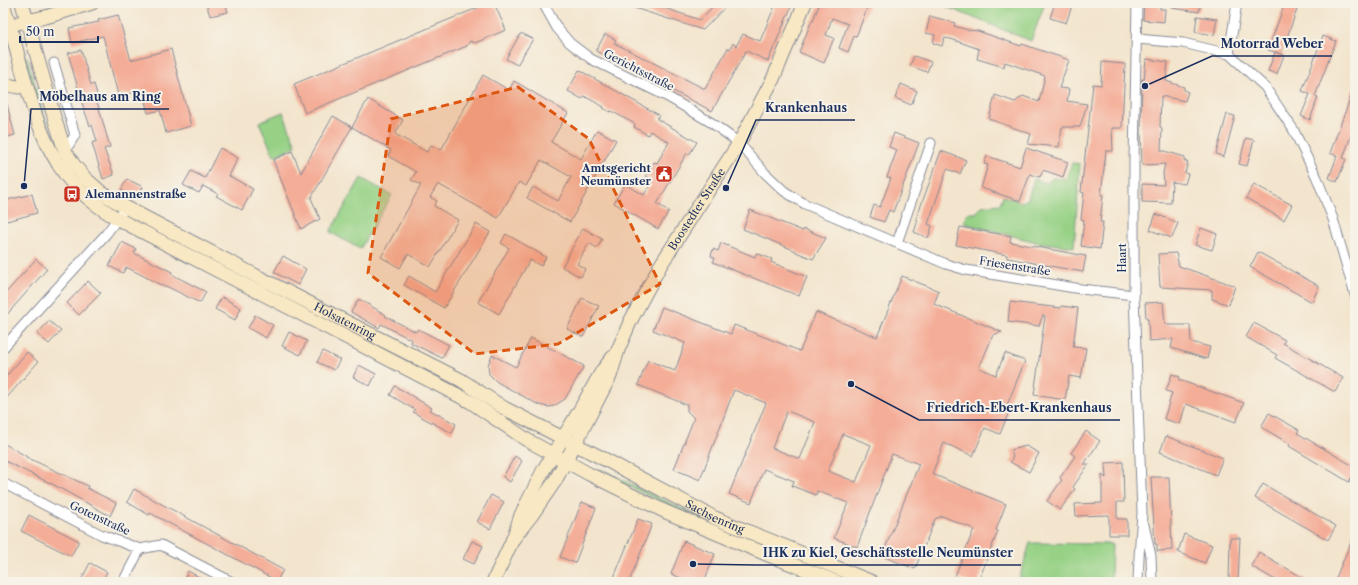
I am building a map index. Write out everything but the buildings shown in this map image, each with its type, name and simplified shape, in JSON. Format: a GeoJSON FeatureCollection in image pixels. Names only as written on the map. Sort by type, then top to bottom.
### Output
{"type":"FeatureCollection","features":[{"type":"Feature","properties":{"kind":"main road","name":"Holsatenring"},"geometry":{"type":"LineString","coordinates":[[4,3],[6,26],[36,118],[46,143],[55,160],[66,175],[90,200],[118,219],[471,402],[527,440],[552,454]]}},
{"type":"Feature","properties":{"kind":"main road","name":"Holsatenring"},"geometry":{"type":"LineString","coordinates":[[22,3],[65,151],[74,166],[102,193],[124,207],[264,280],[461,380],[504,408],[564,438]]}},
{"type":"Feature","properties":{"kind":"main road"},"geometry":{"type":"LineString","coordinates":[[6,26],[92,3]]}},
{"type":"Feature","properties":{"kind":"main road","name":"Boostedter Straße"},"geometry":{"type":"LineString","coordinates":[[513,539],[555,482],[576,444],[610,376],[618,350],[630,322],[660,266],[739,143],[773,79],[805,3]]}},
{"type":"Feature","properties":{"kind":"main road"},"geometry":{"type":"LineString","coordinates":[[3,84],[18,87],[26,86]]}},
{"type":"Feature","properties":{"kind":"main road","name":"Boostedter Straße"},"geometry":{"type":"LineString","coordinates":[[493,582],[513,539],[521,515],[552,454],[564,438],[602,371],[618,350]]}},
{"type":"Feature","properties":{"kind":"main road","name":"Sachsenring"},"geometry":{"type":"LineString","coordinates":[[564,438],[715,518],[872,582]]}},
{"type":"Feature","properties":{"kind":"main road","name":"Sachsenring"},"geometry":{"type":"LineString","coordinates":[[552,454],[666,512],[837,582]]}},
{"type":"Feature","properties":{"kind":"street","name":"Gerichtsstraße"},"geometry":{"type":"LineString","coordinates":[[543,3],[557,28],[570,43],[591,58],[692,111],[739,143]]}},
{"type":"Feature","properties":{"kind":"street","name":"Haart"},"geometry":{"type":"LineString","coordinates":[[1138,3],[1134,161],[1134,295],[1142,513],[1138,557],[1138,582]]}},
{"type":"Feature","properties":{"kind":"street"},"geometry":{"type":"LineString","coordinates":[[1229,54],[1237,3]]}},
{"type":"Feature","properties":{"kind":"street"},"geometry":{"type":"LineString","coordinates":[[1136,39],[1183,43],[1229,54],[1265,87],[1292,129],[1317,178],[1333,219],[1355,295]]}},
{"type":"Feature","properties":{"kind":"street"},"geometry":{"type":"LineString","coordinates":[[54,63],[75,135],[65,151]]}},
{"type":"Feature","properties":{"kind":"street","name":"Friesenstraße"},"geometry":{"type":"LineString","coordinates":[[739,143],[746,153],[784,191],[804,204],[946,264],[966,270],[1081,289],[1134,295]]}},
{"type":"Feature","properties":{"kind":"street"},"geometry":{"type":"LineString","coordinates":[[896,243],[931,143]]}},
{"type":"Feature","properties":{"kind":"street"},"geometry":{"type":"LineString","coordinates":[[3,348],[106,234],[118,219],[124,207]]}},
{"type":"Feature","properties":{"kind":"street","name":"Gotenstraße"},"geometry":{"type":"LineString","coordinates":[[3,483],[102,535],[140,549]]}},
{"type":"Feature","properties":{"kind":"street","name":"Haart"},"geometry":{"type":"LineString","coordinates":[[1142,513],[1151,556],[1152,582]]}},
{"type":"Feature","properties":{"kind":"street"},"geometry":{"type":"LineString","coordinates":[[123,582],[140,549],[161,545],[232,582]]}},
{"type":"Feature","properties":{"kind":"highlighted area"},"geometry":{"type":"Polygon","coordinates":[[[518,87],[589,139],[660,284],[558,344],[475,354],[368,273],[391,119],[518,87]]]}},
{"type":"Feature","properties":{"kind":"green space"},"geometry":{"type":"Polygon","coordinates":[[[937,3],[1045,3],[1031,41],[937,3]]]}},
{"type":"Feature","properties":{"kind":"green space"},"geometry":{"type":"Polygon","coordinates":[[[24,57],[27,57],[43,113],[59,152],[57,153],[41,113],[24,57]]]}},
{"type":"Feature","properties":{"kind":"green space"},"geometry":{"type":"Polygon","coordinates":[[[283,112],[296,146],[274,156],[259,122],[283,112]]]}},
{"type":"Feature","properties":{"kind":"green space"},"geometry":{"type":"Polygon","coordinates":[[[1072,163],[1080,164],[1074,247],[1036,242],[963,223],[968,213],[976,213],[982,206],[1000,204],[1003,196],[1022,202],[1028,199],[1034,179],[1047,183],[1053,178],[1066,179],[1072,163]]]}},
{"type":"Feature","properties":{"kind":"green space"},"geometry":{"type":"Polygon","coordinates":[[[361,178],[392,195],[360,249],[330,232],[361,178]]]}},
{"type":"Feature","properties":{"kind":"green space"},"geometry":{"type":"Polygon","coordinates":[[[137,219],[470,392],[535,428],[533,432],[134,220],[137,219]]]}},
{"type":"Feature","properties":{"kind":"green space"},"geometry":{"type":"Polygon","coordinates":[[[601,469],[707,520],[859,582],[852,582],[693,516],[599,472],[601,469]]]}},
{"type":"Feature","properties":{"kind":"green space"},"geometry":{"type":"Polygon","coordinates":[[[1030,543],[1112,544],[1111,582],[1011,582],[1019,579],[1030,543]]]}},
{"type":"Feature","properties":{"kind":"place","name":"Motorrad Weber"},"geometry":{"type":"Point","coordinates":[1145,86]}},
{"type":"Feature","properties":{"kind":"place","name":"Amtsgericht Neumünster"},"geometry":{"type":"Point","coordinates":[664,174]}},
{"type":"Feature","properties":{"kind":"place","name":"Möbelhaus am Ring"},"geometry":{"type":"Point","coordinates":[24,186]}},
{"type":"Feature","properties":{"kind":"place","name":"Krankenhaus"},"geometry":{"type":"Point","coordinates":[726,188]}},
{"type":"Feature","properties":{"kind":"place","name":"Alemannenstraße"},"geometry":{"type":"Point","coordinates":[72,194]}},
{"type":"Feature","properties":{"kind":"place","name":"Friedrich-Ebert-Krankenhaus"},"geometry":{"type":"Point","coordinates":[851,384]}},
{"type":"Feature","properties":{"kind":"place","name":"IHK zu Kiel, Geschäftsstelle Neumünster"},"geometry":{"type":"Point","coordinates":[693,564]}}]}
